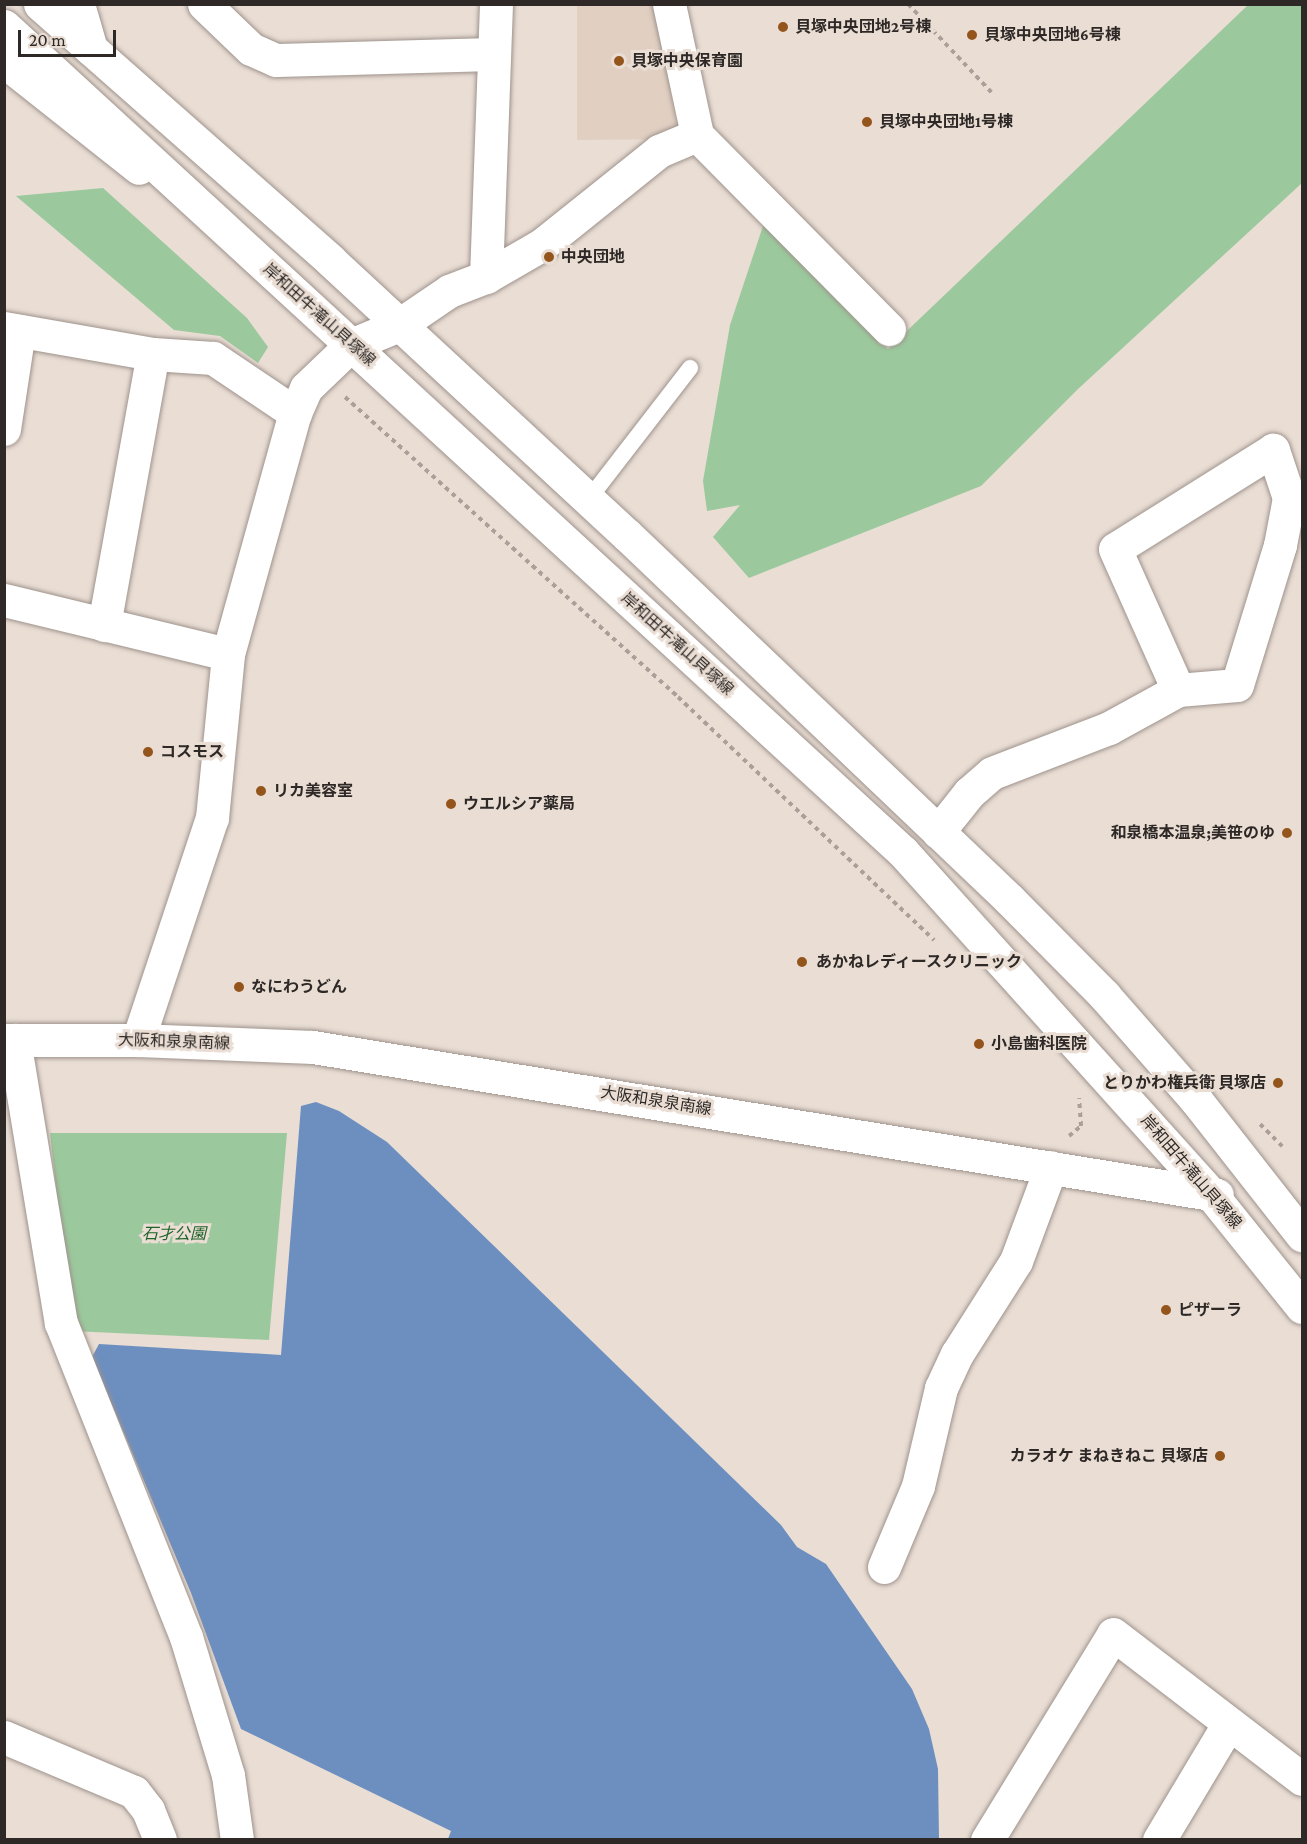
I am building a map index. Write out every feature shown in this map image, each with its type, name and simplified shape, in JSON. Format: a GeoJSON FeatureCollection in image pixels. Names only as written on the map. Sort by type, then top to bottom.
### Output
{"type":"FeatureCollection","features":[{"type":"Feature","properties":{"kind":"street"},"geometry":{"type":"LineString","coordinates":[[40,4],[399,325],[588,500],[938,832],[1104,995],[1291,1205],[1302,1235]]}},
{"type":"Feature","properties":{"kind":"street"},"geometry":{"type":"LineString","coordinates":[[78,4],[91,49]]}},
{"type":"Feature","properties":{"kind":"street"},"geometry":{"type":"LineString","coordinates":[[204,4],[251,49],[276,60],[494,54]]}},
{"type":"Feature","properties":{"kind":"street"},"geometry":{"type":"LineString","coordinates":[[669,4],[697,135],[889,329]]}},
{"type":"Feature","properties":{"kind":"street"},"geometry":{"type":"LineString","coordinates":[[486,277],[496,5]]}},
{"type":"Feature","properties":{"kind":"street","name":"岸和田牛滝山貝塚線"},"geometry":{"type":"LineString","coordinates":[[4,26],[903,852],[1211,1194],[1302,1307]]}},
{"type":"Feature","properties":{"kind":"street"},"geometry":{"type":"LineString","coordinates":[[4,61],[252,255]]}},
{"type":"Feature","properties":{"kind":"street"},"geometry":{"type":"LineString","coordinates":[[138,1040],[212,818],[228,654],[295,413],[306,388],[351,345],[399,325],[448,291],[486,277],[543,244],[659,151],[697,135]]}},
{"type":"Feature","properties":{"kind":"street"},"geometry":{"type":"LineString","coordinates":[[4,429],[12,329],[153,354],[213,358],[295,413]]}},
{"type":"Feature","properties":{"kind":"street"},"geometry":{"type":"LineString","coordinates":[[104,625],[153,354]]}},
{"type":"Feature","properties":{"kind":"street"},"geometry":{"type":"LineString","coordinates":[[938,832],[969,793],[992,773],[1109,728],[1178,690],[1237,685],[1280,545],[1289,498],[1273,450],[1115,549],[1178,690]]}},
{"type":"Feature","properties":{"kind":"street"},"geometry":{"type":"LineString","coordinates":[[4,600],[228,654]]}},
{"type":"Feature","properties":{"kind":"street"},"geometry":{"type":"LineString","coordinates":[[9,1040],[61,1323],[186,1636],[228,1775],[237,1839]]}},
{"type":"Feature","properties":{"kind":"street","name":"大阪和泉泉南線"},"geometry":{"type":"LineString","coordinates":[[9,1040],[138,1040],[314,1047],[1056,1155],[1211,1194],[1291,1205]]}},
{"type":"Feature","properties":{"kind":"street"},"geometry":{"type":"LineString","coordinates":[[884,1567],[918,1486],[941,1388],[957,1354],[1016,1261],[1056,1155]]}},
{"type":"Feature","properties":{"kind":"street"},"geometry":{"type":"LineString","coordinates":[[987,1839],[1113,1634],[1302,1779]]}},
{"type":"Feature","properties":{"kind":"street"},"geometry":{"type":"LineString","coordinates":[[1159,1839],[1229,1723]]}},
{"type":"Feature","properties":{"kind":"street"},"geometry":{"type":"LineString","coordinates":[[4,1737],[134,1792],[148,1810],[160,1839]]}},
{"type":"Feature","properties":{"kind":"lane"},"geometry":{"type":"LineString","coordinates":[[588,500],[690,368]]}},
{"type":"Feature","properties":{"kind":"path"},"geometry":{"type":"LineString","coordinates":[[908,4],[994,95]]}},
{"type":"Feature","properties":{"kind":"path"},"geometry":{"type":"LineString","coordinates":[[345,397],[678,698],[935,941]]}},
{"type":"Feature","properties":{"kind":"path"},"geometry":{"type":"LineString","coordinates":[[1056,1155],[1081,1126],[1077,1090]]}},
{"type":"Feature","properties":{"kind":"shaded area","name":"貝塚中央保育園"},"geometry":{"type":"Polygon","coordinates":[[[577,5],[656,5],[677,131],[672,139],[577,140],[577,5]]]}},
{"type":"Feature","properties":{"kind":"green space"},"geometry":{"type":"Polygon","coordinates":[[[1248,5],[1302,5],[1302,183],[1078,389],[981,486],[749,578],[713,537],[740,505],[707,511],[703,481],[730,325],[764,223],[888,349],[1248,5]]]}},
{"type":"Feature","properties":{"kind":"green space"},"geometry":{"type":"Polygon","coordinates":[[[103,188],[247,318],[268,347],[258,363],[220,336],[174,330],[16,196],[103,188]]]}},
{"type":"Feature","properties":{"kind":"green space","name":"石才公園"},"geometry":{"type":"Polygon","coordinates":[[[50,1133],[287,1133],[269,1340],[72,1331],[50,1133]]]}},
{"type":"Feature","properties":{"kind":"water"},"geometry":{"type":"Polygon","coordinates":[[[316,1102],[339,1111],[387,1142],[781,1525],[797,1547],[826,1564],[912,1689],[929,1729],[938,1769],[939,1839],[448,1839],[451,1831],[241,1729],[191,1593],[92,1357],[99,1344],[281,1355],[301,1106],[316,1102]]]}},
{"type":"Feature","properties":{"kind":"place","name":"貝塚中央団地2号棟"},"geometry":{"type":"Point","coordinates":[783,27]}},
{"type":"Feature","properties":{"kind":"place","name":"貝塚中央団地6号棟"},"geometry":{"type":"Point","coordinates":[972,35]}},
{"type":"Feature","properties":{"kind":"place","name":"貝塚中央保育園"},"geometry":{"type":"Point","coordinates":[619,61]}},
{"type":"Feature","properties":{"kind":"place","name":"貝塚中央団地1号棟"},"geometry":{"type":"Point","coordinates":[867,122]}},
{"type":"Feature","properties":{"kind":"place","name":"中央団地"},"geometry":{"type":"Point","coordinates":[549,257]}},
{"type":"Feature","properties":{"kind":"place","name":"コスモス"},"geometry":{"type":"Point","coordinates":[148,752]}},
{"type":"Feature","properties":{"kind":"place","name":"リカ美容室"},"geometry":{"type":"Point","coordinates":[261,791]}},
{"type":"Feature","properties":{"kind":"place","name":"ウエルシア薬局"},"geometry":{"type":"Point","coordinates":[451,804]}},
{"type":"Feature","properties":{"kind":"place","name":"和泉橋本温泉;美笹のゆ"},"geometry":{"type":"Point","coordinates":[1287,833]}},
{"type":"Feature","properties":{"kind":"place","name":"あかねレディースクリニック"},"geometry":{"type":"Point","coordinates":[802,962]}},
{"type":"Feature","properties":{"kind":"place","name":"なにわうどん"},"geometry":{"type":"Point","coordinates":[239,987]}},
{"type":"Feature","properties":{"kind":"place","name":"小島歯科医院"},"geometry":{"type":"Point","coordinates":[979,1044]}},
{"type":"Feature","properties":{"kind":"place","name":"とりかわ権兵衛 貝塚店"},"geometry":{"type":"Point","coordinates":[1278,1083]}},
{"type":"Feature","properties":{"kind":"place","name":"ピザーラ"},"geometry":{"type":"Point","coordinates":[1166,1310]}},
{"type":"Feature","properties":{"kind":"place","name":"カラオケ まねきねこ 貝塚店"},"geometry":{"type":"Point","coordinates":[1220,1456]}}]}
